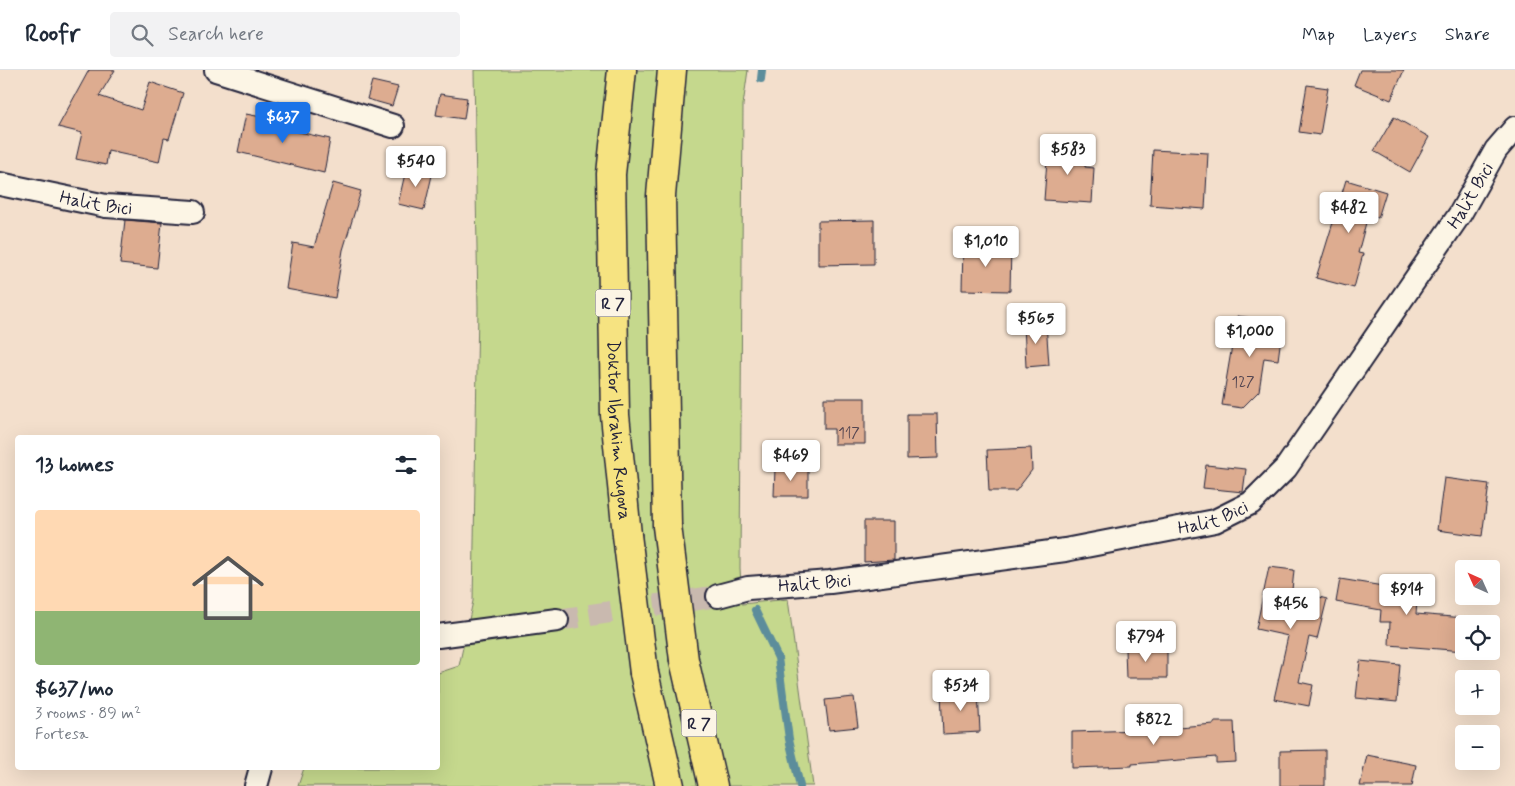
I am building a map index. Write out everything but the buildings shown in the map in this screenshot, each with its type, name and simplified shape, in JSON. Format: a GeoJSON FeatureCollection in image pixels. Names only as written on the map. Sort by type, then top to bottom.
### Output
{"type":"FeatureCollection","features":[{"type":"Feature","properties":{"kind":"highway","name":"Doktor Ibrahim Rugova"},"geometry":{"type":"LineString","coordinates":[[622,70],[611,174],[615,415],[626,535],[644,673],[670,786]]}},
{"type":"Feature","properties":{"kind":"highway","name":"R 7"},"geometry":{"type":"LineString","coordinates":[[672,70],[661,196],[667,526],[684,660],[713,786]]}},
{"type":"Feature","properties":{"kind":"street"},"geometry":{"type":"LineString","coordinates":[[216,70],[393,126]]}},
{"type":"Feature","properties":{"kind":"street","name":"Halit Bici"},"geometry":{"type":"LineString","coordinates":[[718,596],[748,588],[830,582],[1065,550],[1215,521],[1251,503],[1286,468],[1460,214],[1496,150],[1515,128]]}},
{"type":"Feature","properties":{"kind":"street","name":"Halit Bici"},"geometry":{"type":"LineString","coordinates":[[0,184],[106,206],[193,212]]}},
{"type":"Feature","properties":{"kind":"street"},"geometry":{"type":"LineString","coordinates":[[440,636],[557,620]]}},
{"type":"Feature","properties":{"kind":"street"},"geometry":{"type":"LineString","coordinates":[[256,786],[260,770]]}},
{"type":"Feature","properties":{"kind":"green space"},"geometry":{"type":"Polygon","coordinates":[[[474,70],[748,70],[743,105],[740,568],[742,604],[788,599],[813,786],[298,786],[303,770],[440,770],[440,672],[459,666],[473,601],[478,308],[474,70]]]}},
{"type":"Feature","properties":{"kind":"waterway"},"geometry":{"type":"LineString","coordinates":[[761,79],[762,70]]}},
{"type":"Feature","properties":{"kind":"waterway"},"geometry":{"type":"LineString","coordinates":[[755,610],[778,658],[789,739],[800,786]]}},
{"type":"Feature","properties":{"kind":"tunnel"},"geometry":{"type":"LineString","coordinates":[[557,620],[718,596]]}}]}
